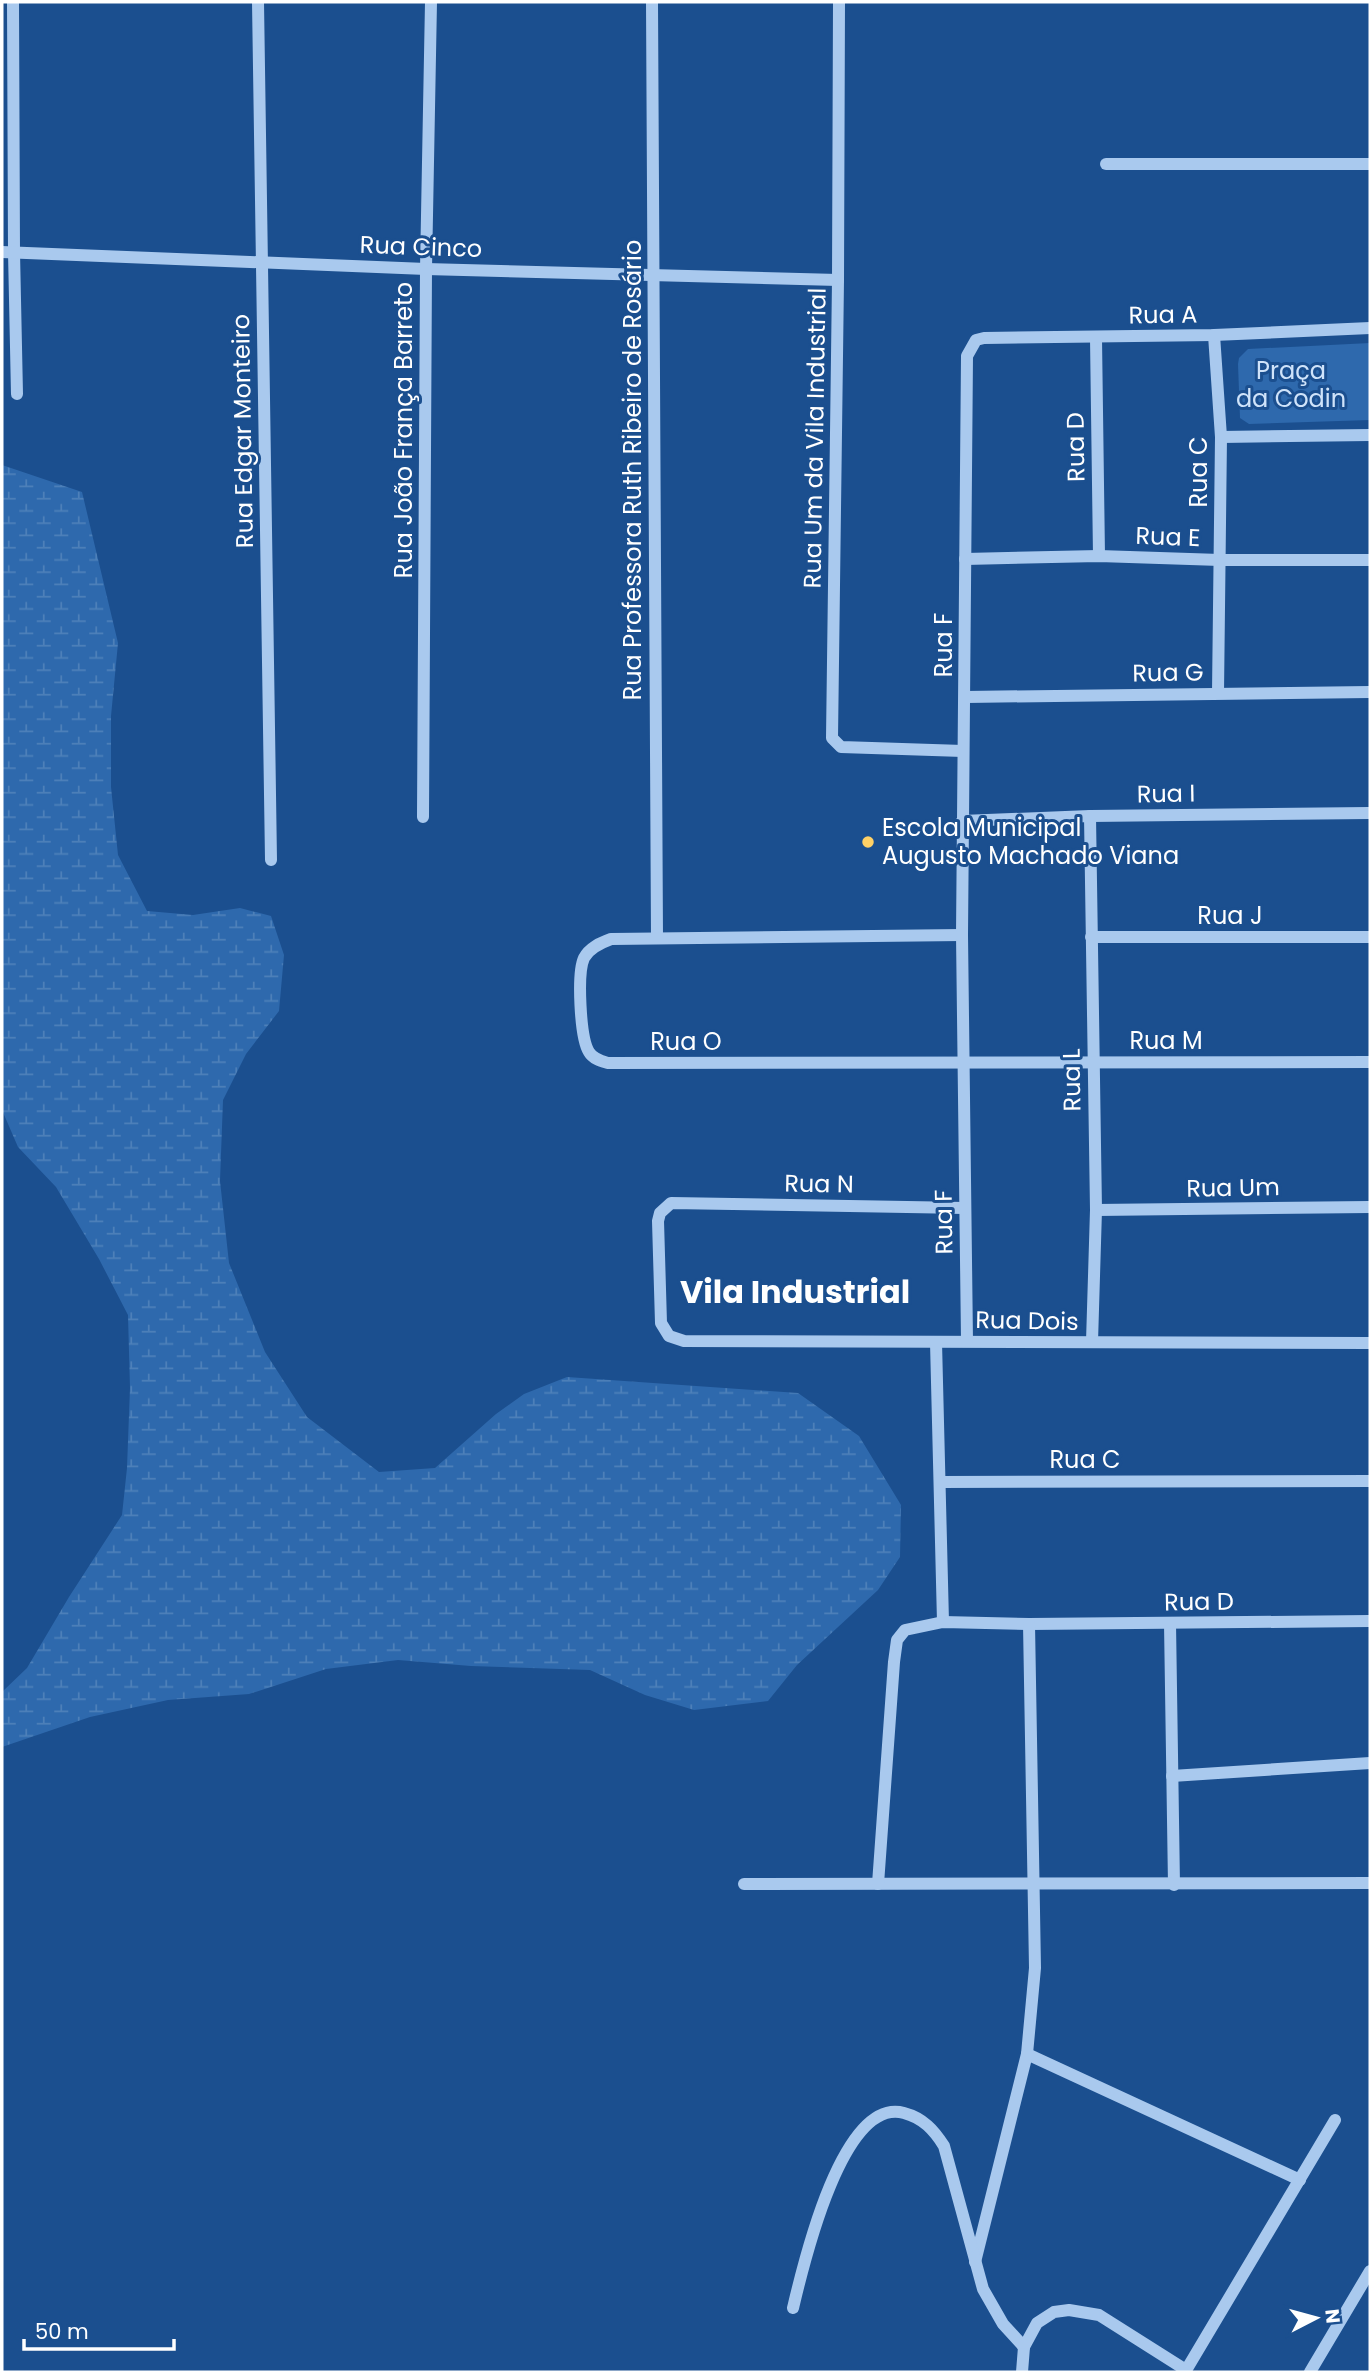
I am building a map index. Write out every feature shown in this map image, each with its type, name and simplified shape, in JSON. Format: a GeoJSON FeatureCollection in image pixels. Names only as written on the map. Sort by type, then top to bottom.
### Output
{"type":"FeatureCollection","features":[{"type":"Feature","properties":{"kind":"street"},"geometry":{"type":"LineString","coordinates":[[13,2],[8,252],[18,394]]}},
{"type":"Feature","properties":{"kind":"street","name":"Rua Edgar Monteiro"},"geometry":{"type":"LineString","coordinates":[[258,2],[271,860]]}},
{"type":"Feature","properties":{"kind":"street","name":"Rua João França Barreto"},"geometry":{"type":"LineString","coordinates":[[422,817],[431,2]]}},
{"type":"Feature","properties":{"kind":"street","name":"Rua Professora Ruth Ribeiro de Rosário"},"geometry":{"type":"LineString","coordinates":[[652,2],[657,938]]}},
{"type":"Feature","properties":{"kind":"street","name":"Rua Um da Vila Industrial"},"geometry":{"type":"LineString","coordinates":[[839,2],[832,738],[841,747],[964,751]]}},
{"type":"Feature","properties":{"kind":"street"},"geometry":{"type":"LineString","coordinates":[[1106,164],[1370,164]]}},
{"type":"Feature","properties":{"kind":"street","name":"Rua Cinco"},"geometry":{"type":"LineString","coordinates":[[8,252],[838,281]]}},
{"type":"Feature","properties":{"kind":"street","name":"Rua A"},"geometry":{"type":"LineString","coordinates":[[967,356],[976,340],[984,338],[1213,335],[1370,328]]}},
{"type":"Feature","properties":{"kind":"street","name":"Rua C"},"geometry":{"type":"LineString","coordinates":[[1213,335],[1221,438],[1218,694]]}},
{"type":"Feature","properties":{"kind":"street","name":"Rua D"},"geometry":{"type":"LineString","coordinates":[[1096,338],[1099,556]]}},
{"type":"Feature","properties":{"kind":"street","name":"Rua F"},"geometry":{"type":"LineString","coordinates":[[967,356],[962,821],[962,1063],[967,1341]]}},
{"type":"Feature","properties":{"kind":"street"},"geometry":{"type":"LineString","coordinates":[[1221,438],[1370,435]]}},
{"type":"Feature","properties":{"kind":"street","name":"Rua E"},"geometry":{"type":"LineString","coordinates":[[965,559],[1099,556],[1220,560],[1370,560]]}},
{"type":"Feature","properties":{"kind":"street","name":"Rua G"},"geometry":{"type":"LineString","coordinates":[[965,697],[1370,692]]}},
{"type":"Feature","properties":{"kind":"street","name":"Rua I"},"geometry":{"type":"LineString","coordinates":[[962,821],[1090,816],[1370,813]]}},
{"type":"Feature","properties":{"kind":"street","name":"Rua L"},"geometry":{"type":"LineString","coordinates":[[1090,816],[1096,1210],[1091,1342]]}},
{"type":"Feature","properties":{"kind":"street"},"geometry":{"type":"LineString","coordinates":[[657,938],[962,934]]}},
{"type":"Feature","properties":{"kind":"street","name":"Rua J"},"geometry":{"type":"LineString","coordinates":[[1091,937],[1370,937]]}},
{"type":"Feature","properties":{"kind":"street","name":"Rua O"},"geometry":{"type":"LineString","coordinates":[[657,938],[611,939],[599,943],[583,960],[580,992],[584,1036],[588,1051],[598,1060],[617,1063],[962,1063]]}},
{"type":"Feature","properties":{"kind":"street","name":"Rua M"},"geometry":{"type":"LineString","coordinates":[[962,1063],[1370,1062]]}},
{"type":"Feature","properties":{"kind":"street","name":"Rua N"},"geometry":{"type":"LineString","coordinates":[[684,1341],[669,1336],[661,1323],[658,1222],[660,1213],[671,1203],[965,1208]]}},
{"type":"Feature","properties":{"kind":"street","name":"Rua Um"},"geometry":{"type":"LineString","coordinates":[[1096,1210],[1370,1207]]}},
{"type":"Feature","properties":{"kind":"street","name":"Rua Dois"},"geometry":{"type":"LineString","coordinates":[[684,1341],[1370,1343]]}},
{"type":"Feature","properties":{"kind":"street"},"geometry":{"type":"LineString","coordinates":[[936,1342],[943,1622]]}},
{"type":"Feature","properties":{"kind":"street","name":"Rua C"},"geometry":{"type":"LineString","coordinates":[[940,1482],[1370,1481]]}},
{"type":"Feature","properties":{"kind":"street","name":"Rua D"},"geometry":{"type":"LineString","coordinates":[[878,1884],[897,1640],[900,1634],[911,1627],[943,1622],[1029,1625],[1370,1621]]}},
{"type":"Feature","properties":{"kind":"street"},"geometry":{"type":"LineString","coordinates":[[1170,1623],[1174,1885]]}},
{"type":"Feature","properties":{"kind":"street"},"geometry":{"type":"LineString","coordinates":[[975,2262],[1027,2054],[1035,1968],[1029,1625]]}},
{"type":"Feature","properties":{"kind":"street"},"geometry":{"type":"LineString","coordinates":[[1172,1776],[1370,1763]]}},
{"type":"Feature","properties":{"kind":"street"},"geometry":{"type":"LineString","coordinates":[[744,1884],[1370,1883]]}},
{"type":"Feature","properties":{"kind":"street"},"geometry":{"type":"LineString","coordinates":[[1027,2054],[1300,2180]]}},
{"type":"Feature","properties":{"kind":"street"},"geometry":{"type":"LineString","coordinates":[[793,2308],[819,2211],[842,2161],[869,2122],[882,2114],[898,2112],[914,2116],[933,2130],[944,2146],[983,2289],[994,2311],[1024,2347]]}},
{"type":"Feature","properties":{"kind":"street"},"geometry":{"type":"LineString","coordinates":[[1022,2372],[1024,2347],[1037,2323],[1054,2312],[1069,2310],[1099,2315],[1186,2371],[1335,2120]]}},
{"type":"Feature","properties":{"kind":"street"},"geometry":{"type":"LineString","coordinates":[[1310,2372],[1368,2279]]}},
{"type":"Feature","properties":{"kind":"green space","name":"Praça da Codin"},"geometry":{"type":"Polygon","coordinates":[[[1370,343],[1370,420],[1249,424],[1240,418],[1238,364],[1239,358],[1248,349],[1370,343]]]}},
{"type":"Feature","properties":{"kind":"green space"},"geometry":{"type":"Polygon","coordinates":[[[2,465],[82,492],[118,643],[111,716],[111,787],[118,855],[147,911],[193,915],[240,908],[271,916],[284,955],[279,1011],[246,1054],[223,1100],[220,1181],[229,1263],[265,1352],[307,1417],[379,1472],[435,1468],[496,1414],[524,1394],[567,1377],[798,1393],[859,1436],[901,1505],[900,1557],[878,1590],[797,1665],[768,1701],[694,1710],[645,1695],[590,1670],[471,1666],[398,1660],[326,1669],[249,1694],[168,1700],[90,1717],[2,1747],[2,1692],[27,1668],[122,1515],[130,1388],[128,1315],[99,1259],[56,1187],[18,1147],[2,1110],[2,465]]]}},
{"type":"Feature","properties":{"kind":"place","name":"Escola Municipal Augusto Machado Viana"},"geometry":{"type":"Point","coordinates":[868,842]}},
{"type":"Feature","properties":{"kind":"district","name":"Vila Industrial"},"geometry":{"type":"Point","coordinates":[795,1292]}}]}
